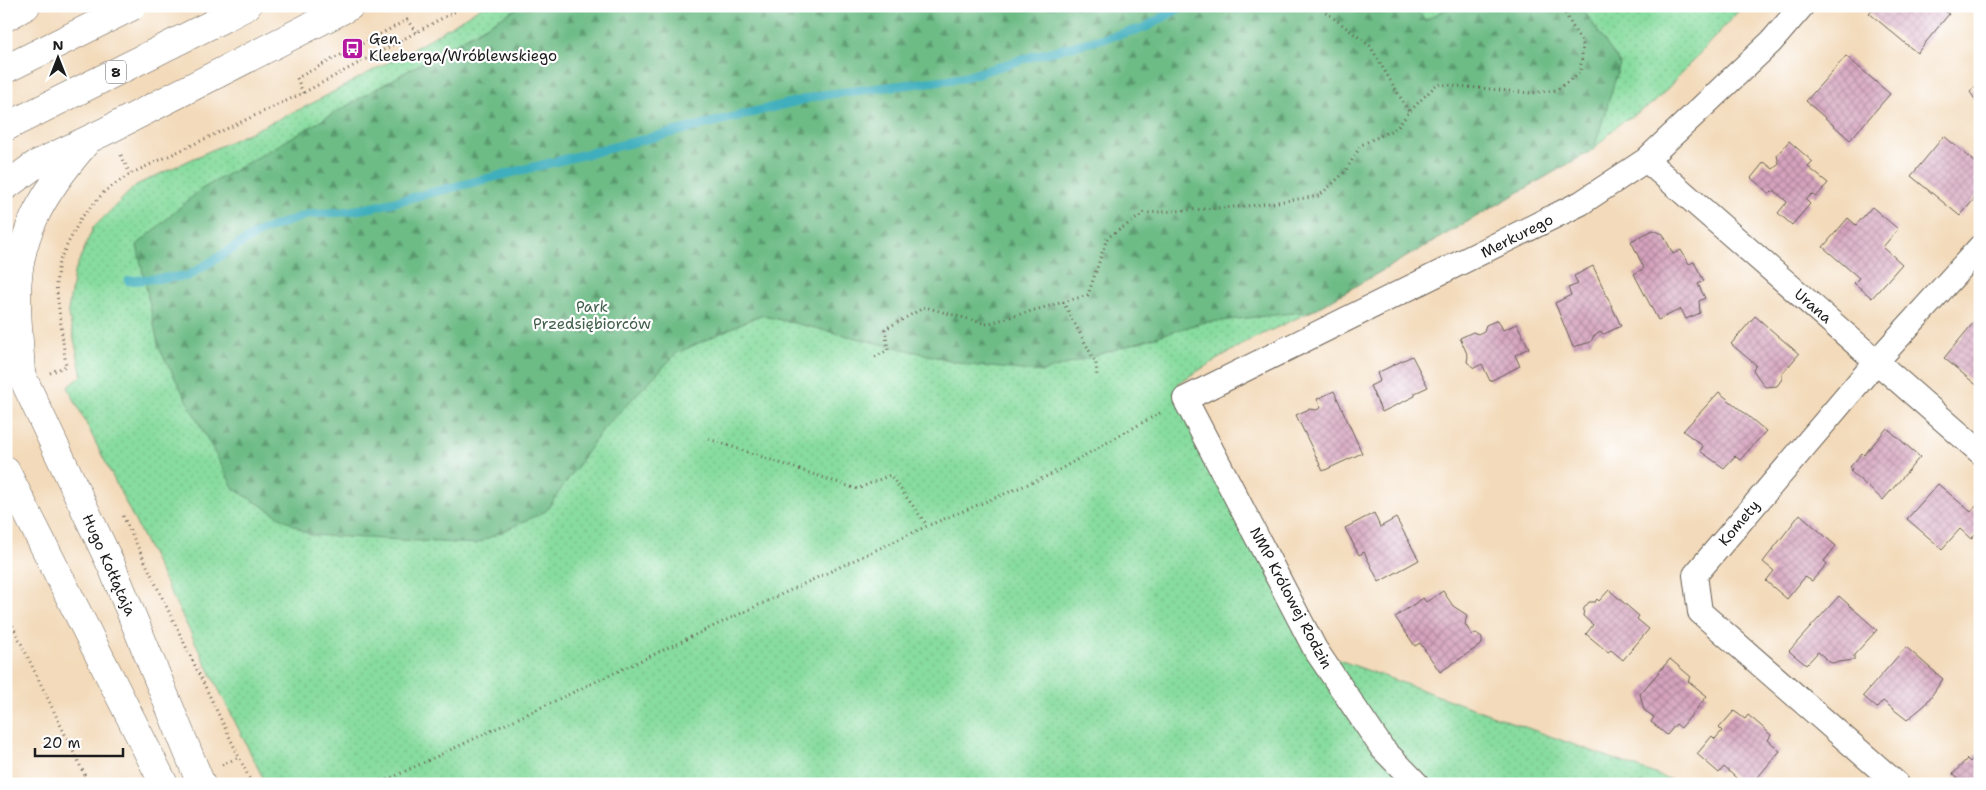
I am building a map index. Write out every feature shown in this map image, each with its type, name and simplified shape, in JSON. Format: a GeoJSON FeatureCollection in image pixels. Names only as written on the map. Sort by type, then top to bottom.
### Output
{"type":"FeatureCollection","features":[{"type":"Feature","properties":{"kind":"main road"},"geometry":{"type":"LineString","coordinates":[[6,16],[26,6]]}},
{"type":"Feature","properties":{"kind":"main road"},"geometry":{"type":"LineString","coordinates":[[6,69],[133,6]]}},
{"type":"Feature","properties":{"kind":"main road"},"geometry":{"type":"LineString","coordinates":[[6,186],[35,165],[90,139],[350,6]]}},
{"type":"Feature","properties":{"kind":"main road","name":"8"},"geometry":{"type":"LineString","coordinates":[[6,127],[237,12]]}},
{"type":"Feature","properties":{"kind":"main road"},"geometry":{"type":"LineString","coordinates":[[14,363],[16,300],[22,256],[29,226],[53,182],[90,139]]}},
{"type":"Feature","properties":{"kind":"main road","name":"Hugo Kołłątaja"},"geometry":{"type":"LineString","coordinates":[[14,363],[112,567],[202,784]]}},
{"type":"Feature","properties":{"kind":"main road"},"geometry":{"type":"LineString","coordinates":[[6,471],[164,784]]}},
{"type":"Feature","properties":{"kind":"street","name":"Merkurego"},"geometry":{"type":"LineString","coordinates":[[1185,399],[1581,203],[1646,160],[1771,42],[1802,6]]}},
{"type":"Feature","properties":{"kind":"street","name":"Urana"},"geometry":{"type":"LineString","coordinates":[[1646,160],[1980,452]]}},
{"type":"Feature","properties":{"kind":"street","name":"Komety"},"geometry":{"type":"LineString","coordinates":[[1897,784],[1700,612],[1695,575],[1876,362],[1980,247]]}},
{"type":"Feature","properties":{"kind":"street","name":"NMP Królowej Rodzin"},"geometry":{"type":"LineString","coordinates":[[1185,399],[1315,649],[1382,748],[1417,784]]}},
{"type":"Feature","properties":{"kind":"path"},"geometry":{"type":"LineString","coordinates":[[57,380],[54,371],[66,366],[56,285],[59,261],[81,218],[105,191],[130,174],[303,93],[465,6]]}},
{"type":"Feature","properties":{"kind":"path"},"geometry":{"type":"LineString","coordinates":[[1318,6],[1370,46],[1409,112]]}},
{"type":"Feature","properties":{"kind":"path"},"geometry":{"type":"LineString","coordinates":[[875,357],[888,350],[885,329],[925,307],[986,324],[1088,295],[1107,238],[1145,213],[1250,206],[1319,196],[1345,172],[1360,146],[1397,128],[1409,112],[1437,84],[1531,93],[1556,90],[1580,73],[1583,45],[1561,6]]}},
{"type":"Feature","properties":{"kind":"path"},"geometry":{"type":"LineString","coordinates":[[303,93],[297,78],[353,48],[407,20],[417,33]]}},
{"type":"Feature","properties":{"kind":"path"},"geometry":{"type":"LineString","coordinates":[[1063,302],[1096,363],[1097,376]]}},
{"type":"Feature","properties":{"kind":"path"},"geometry":{"type":"LineString","coordinates":[[378,784],[927,526],[1050,475],[1185,399]]}},
{"type":"Feature","properties":{"kind":"path"},"geometry":{"type":"LineString","coordinates":[[709,439],[857,489],[890,475],[927,526]]}},
{"type":"Feature","properties":{"kind":"path"},"geometry":{"type":"LineString","coordinates":[[122,514],[252,784]]}},
{"type":"Feature","properties":{"kind":"path"},"geometry":{"type":"LineString","coordinates":[[6,612],[89,784]]}},
{"type":"Feature","properties":{"kind":"green space","name":"Park Przedsiębiorców"},"geometry":{"type":"Polygon","coordinates":[[[483,6],[1743,6],[1655,102],[1619,124],[1594,149],[1312,311],[1246,342],[1178,383],[1314,651],[1683,784],[266,784],[68,387],[82,376],[68,311],[74,273],[93,228],[136,185],[309,105],[422,44],[483,6]]]}},
{"type":"Feature","properties":{"kind":"green space","name":"Park Przedsiębiorców"},"geometry":{"type":"Polygon","coordinates":[[[521,6],[1411,6],[1426,20],[1451,6],[1581,6],[1620,64],[1594,149],[1312,311],[1201,323],[1042,372],[970,365],[760,315],[677,353],[603,429],[546,511],[476,544],[310,535],[234,489],[159,348],[137,245],[200,190],[521,6]]]}},
{"type":"Feature","properties":{"kind":"building"},"geometry":{"type":"Polygon","coordinates":[[[1875,6],[1939,6],[1949,14],[1917,53],[1869,13],[1875,6]]]}},
{"type":"Feature","properties":{"kind":"building"},"geometry":{"type":"Polygon","coordinates":[[[1846,56],[1890,94],[1850,140],[1806,101],[1846,56]]]}},
{"type":"Feature","properties":{"kind":"building"},"geometry":{"type":"Polygon","coordinates":[[[1980,81],[1980,107],[1970,92],[1980,81]]]}},
{"type":"Feature","properties":{"kind":"building"},"geometry":{"type":"Polygon","coordinates":[[[1944,136],[1980,166],[1980,192],[1960,216],[1911,176],[1944,136]]]}},
{"type":"Feature","properties":{"kind":"building"},"geometry":{"type":"Polygon","coordinates":[[[1789,141],[1813,162],[1808,167],[1828,183],[1816,197],[1812,194],[1806,200],[1810,204],[1792,225],[1778,213],[1787,202],[1774,190],[1770,194],[1751,178],[1764,162],[1773,169],[1779,164],[1777,155],[1789,141]]]}},
{"type":"Feature","properties":{"kind":"building"},"geometry":{"type":"Polygon","coordinates":[[[1872,207],[1898,229],[1883,247],[1902,264],[1872,298],[1854,283],[1859,278],[1823,247],[1848,218],[1856,225],[1872,207]]]}},
{"type":"Feature","properties":{"kind":"building"},"geometry":{"type":"Polygon","coordinates":[[[1653,230],[1663,234],[1673,254],[1681,250],[1689,264],[1694,262],[1704,281],[1698,284],[1705,298],[1699,301],[1700,313],[1686,319],[1681,309],[1658,320],[1634,274],[1644,268],[1631,241],[1653,230]]]}},
{"type":"Feature","properties":{"kind":"building"},"geometry":{"type":"Polygon","coordinates":[[[1593,266],[1621,326],[1604,334],[1600,332],[1593,337],[1591,342],[1573,347],[1555,303],[1571,295],[1568,288],[1578,284],[1574,276],[1593,266]]]}},
{"type":"Feature","properties":{"kind":"building"},"geometry":{"type":"Polygon","coordinates":[[[1980,315],[1980,388],[1944,358],[1980,315]]]}},
{"type":"Feature","properties":{"kind":"building"},"geometry":{"type":"Polygon","coordinates":[[[1755,316],[1799,354],[1782,374],[1782,379],[1777,386],[1765,387],[1753,370],[1756,365],[1731,344],[1755,316]]]}},
{"type":"Feature","properties":{"kind":"building"},"geometry":{"type":"Polygon","coordinates":[[[1498,320],[1503,330],[1517,324],[1529,348],[1515,355],[1520,366],[1490,381],[1482,364],[1474,368],[1467,362],[1468,356],[1460,338],[1473,332],[1478,334],[1484,331],[1486,325],[1498,320]]]}},
{"type":"Feature","properties":{"kind":"building"},"geometry":{"type":"Polygon","coordinates":[[[1412,356],[1428,387],[1415,393],[1415,396],[1382,412],[1370,386],[1380,381],[1377,373],[1412,356]]]}},
{"type":"Feature","properties":{"kind":"building"},"geometry":{"type":"Polygon","coordinates":[[[1334,391],[1362,453],[1323,471],[1296,415],[1309,409],[1316,410],[1321,408],[1317,399],[1334,391]]]}},
{"type":"Feature","properties":{"kind":"building"},"geometry":{"type":"Polygon","coordinates":[[[1719,392],[1766,431],[1740,460],[1735,456],[1724,468],[1700,451],[1703,446],[1683,431],[1719,392]]]}},
{"type":"Feature","properties":{"kind":"building"},"geometry":{"type":"Polygon","coordinates":[[[1887,428],[1920,457],[1883,500],[1850,471],[1852,469],[1850,467],[1862,453],[1864,455],[1887,428]]]}},
{"type":"Feature","properties":{"kind":"building"},"geometry":{"type":"Polygon","coordinates":[[[1938,484],[1971,512],[1976,506],[1980,509],[1980,528],[1971,539],[1960,529],[1942,549],[1907,519],[1938,484]]]}},
{"type":"Feature","properties":{"kind":"building"},"geometry":{"type":"Polygon","coordinates":[[[1374,513],[1380,527],[1396,518],[1419,560],[1379,582],[1364,552],[1359,555],[1345,528],[1374,513]]]}},
{"type":"Feature","properties":{"kind":"building"},"geometry":{"type":"Polygon","coordinates":[[[1800,514],[1836,546],[1824,561],[1827,564],[1812,581],[1805,577],[1787,599],[1766,581],[1774,571],[1763,562],[1800,514]]]}},
{"type":"Feature","properties":{"kind":"building"},"geometry":{"type":"Polygon","coordinates":[[[1609,590],[1639,616],[1637,619],[1649,629],[1623,660],[1611,650],[1608,652],[1586,634],[1593,625],[1583,616],[1584,608],[1589,602],[1595,602],[1597,599],[1599,601],[1609,590]]]}},
{"type":"Feature","properties":{"kind":"building"},"geometry":{"type":"Polygon","coordinates":[[[1443,591],[1453,606],[1467,615],[1465,624],[1472,635],[1476,633],[1482,637],[1482,644],[1440,672],[1420,643],[1415,646],[1395,617],[1423,598],[1426,602],[1443,591]]]}},
{"type":"Feature","properties":{"kind":"building"},"geometry":{"type":"Polygon","coordinates":[[[1839,596],[1877,630],[1854,655],[1854,660],[1831,663],[1818,652],[1806,665],[1789,651],[1839,596]]]}},
{"type":"Feature","properties":{"kind":"building"},"geometry":{"type":"Polygon","coordinates":[[[1906,647],[1943,679],[1925,705],[1907,720],[1883,701],[1877,708],[1863,696],[1906,647]]]}},
{"type":"Feature","properties":{"kind":"building"},"geometry":{"type":"Polygon","coordinates":[[[1670,659],[1691,677],[1688,681],[1707,696],[1681,728],[1676,724],[1667,735],[1651,722],[1654,717],[1644,710],[1640,694],[1670,659]]]}},
{"type":"Feature","properties":{"kind":"building"},"geometry":{"type":"Polygon","coordinates":[[[1734,711],[1745,719],[1748,715],[1760,725],[1771,735],[1768,740],[1780,751],[1752,784],[1743,784],[1724,767],[1719,773],[1697,754],[1712,736],[1715,739],[1722,731],[1719,728],[1734,711]]]}},
{"type":"Feature","properties":{"kind":"building"},"geometry":{"type":"Polygon","coordinates":[[[1980,751],[1980,784],[1964,784],[1953,774],[1967,759],[1970,762],[1980,751]]]}},
{"type":"Feature","properties":{"kind":"waterway"},"geometry":{"type":"LineString","coordinates":[[129,281],[188,276],[261,231],[309,214],[344,212],[374,207],[822,95],[962,78],[1034,56],[1144,28],[1183,6]]}},
{"type":"Feature","properties":{"kind":"place","name":"Gen. Kleeberga/Wróblewskiego"},"geometry":{"type":"Point","coordinates":[353,48]}}]}
